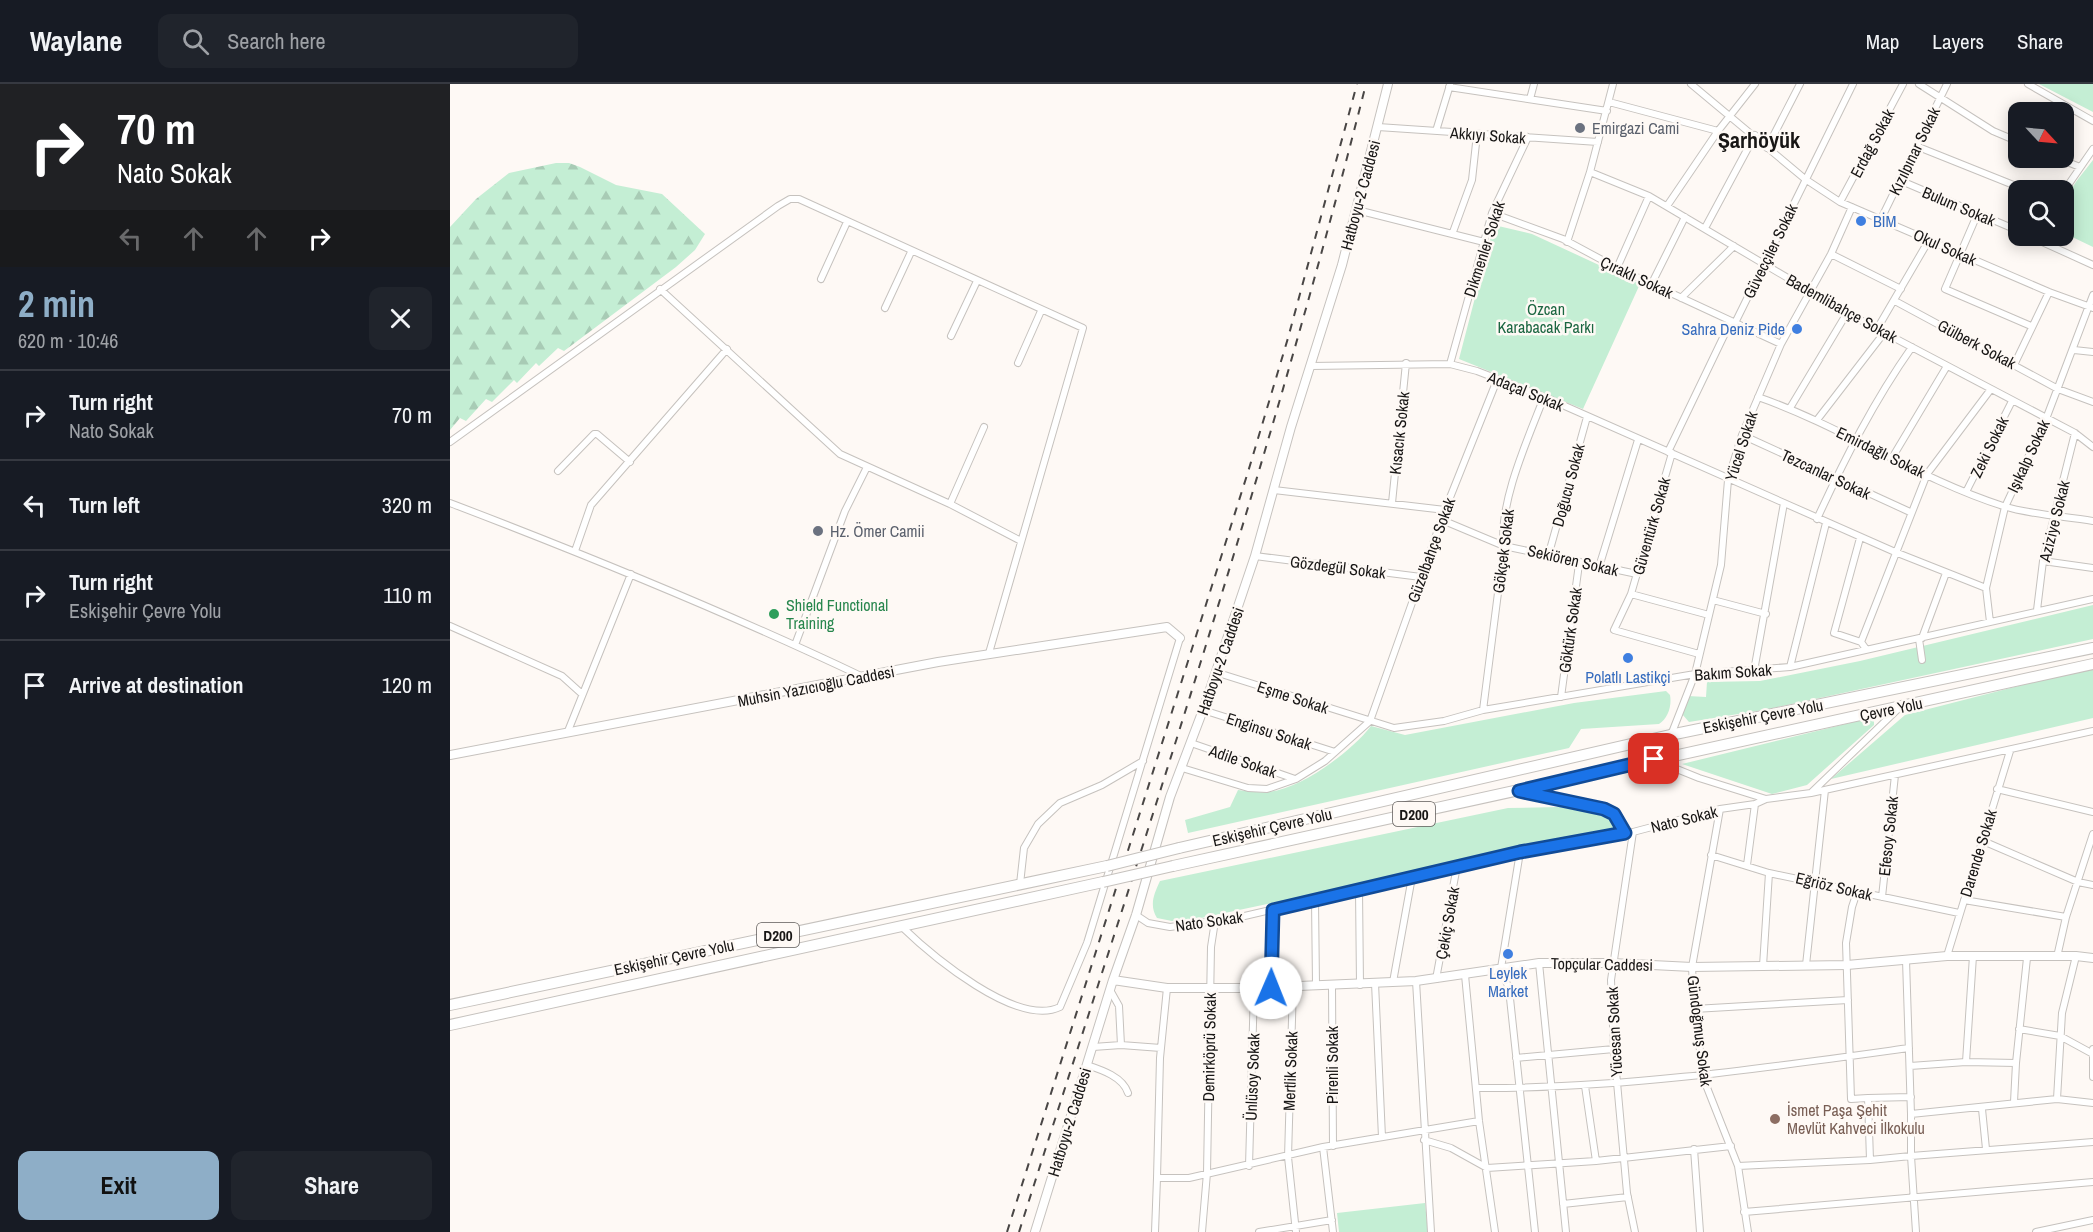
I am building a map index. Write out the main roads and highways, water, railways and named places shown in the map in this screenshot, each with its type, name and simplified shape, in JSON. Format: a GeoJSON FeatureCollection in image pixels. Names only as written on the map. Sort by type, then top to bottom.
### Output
{"type":"FeatureCollection","features":[{"type":"Feature","properties":{"kind":"highway","name":"Eskişehir Çevre Yolu"},"geometry":{"type":"LineString","coordinates":[[450,1005],[1107,866],[1670,735],[2093,648]]}},
{"type":"Feature","properties":{"kind":"highway","name":"Çevre Yolu"},"geometry":{"type":"LineString","coordinates":[[1654,759],[2093,664]]}},
{"type":"Feature","properties":{"kind":"highway","name":"Eskişehir Çevre Yolu"},"geometry":{"type":"LineString","coordinates":[[450,1025],[1519,791],[1654,759]]}},
{"type":"Feature","properties":{"kind":"railway"},"geometry":{"type":"LineString","coordinates":[[1007,1232],[1248,472],[1288,338],[1357,84]]}},
{"type":"Feature","properties":{"kind":"railway"},"geometry":{"type":"LineString","coordinates":[[1019,1232],[1245,517],[1328,229],[1366,84]]}},
{"type":"Feature","properties":{"kind":"place","name":"Emirgazi Cami"},"geometry":{"type":"Point","coordinates":[1580,128]}},
{"type":"Feature","properties":{"kind":"place","name":"BİM"},"geometry":{"type":"Point","coordinates":[1861,221]}},
{"type":"Feature","properties":{"kind":"place","name":"Sahra Deniz Pide"},"geometry":{"type":"Point","coordinates":[1797,329]}},
{"type":"Feature","properties":{"kind":"place","name":"Hz. Ömer Camii"},"geometry":{"type":"Point","coordinates":[818,531]}},
{"type":"Feature","properties":{"kind":"place","name":"Shield Functional Training"},"geometry":{"type":"Point","coordinates":[774,614]}},
{"type":"Feature","properties":{"kind":"place","name":"Polatlı Lastikçi"},"geometry":{"type":"Point","coordinates":[1628,658]}},
{"type":"Feature","properties":{"kind":"place","name":"Leylek Market"},"geometry":{"type":"Point","coordinates":[1508,954]}},
{"type":"Feature","properties":{"kind":"place","name":"İsmet Paşa Şehit Mevlüt Kahveci İlkokulu"},"geometry":{"type":"Point","coordinates":[1775,1119]}},
{"type":"Feature","properties":{"kind":"district","name":"Şarhöyük"},"geometry":{"type":"Point","coordinates":[1759,140]}},
{"type":"Feature","properties":{"kind":"park label","name":"Özcan Karabacak Parkı"},"geometry":{"type":"Point","coordinates":[1546,318]}}]}
